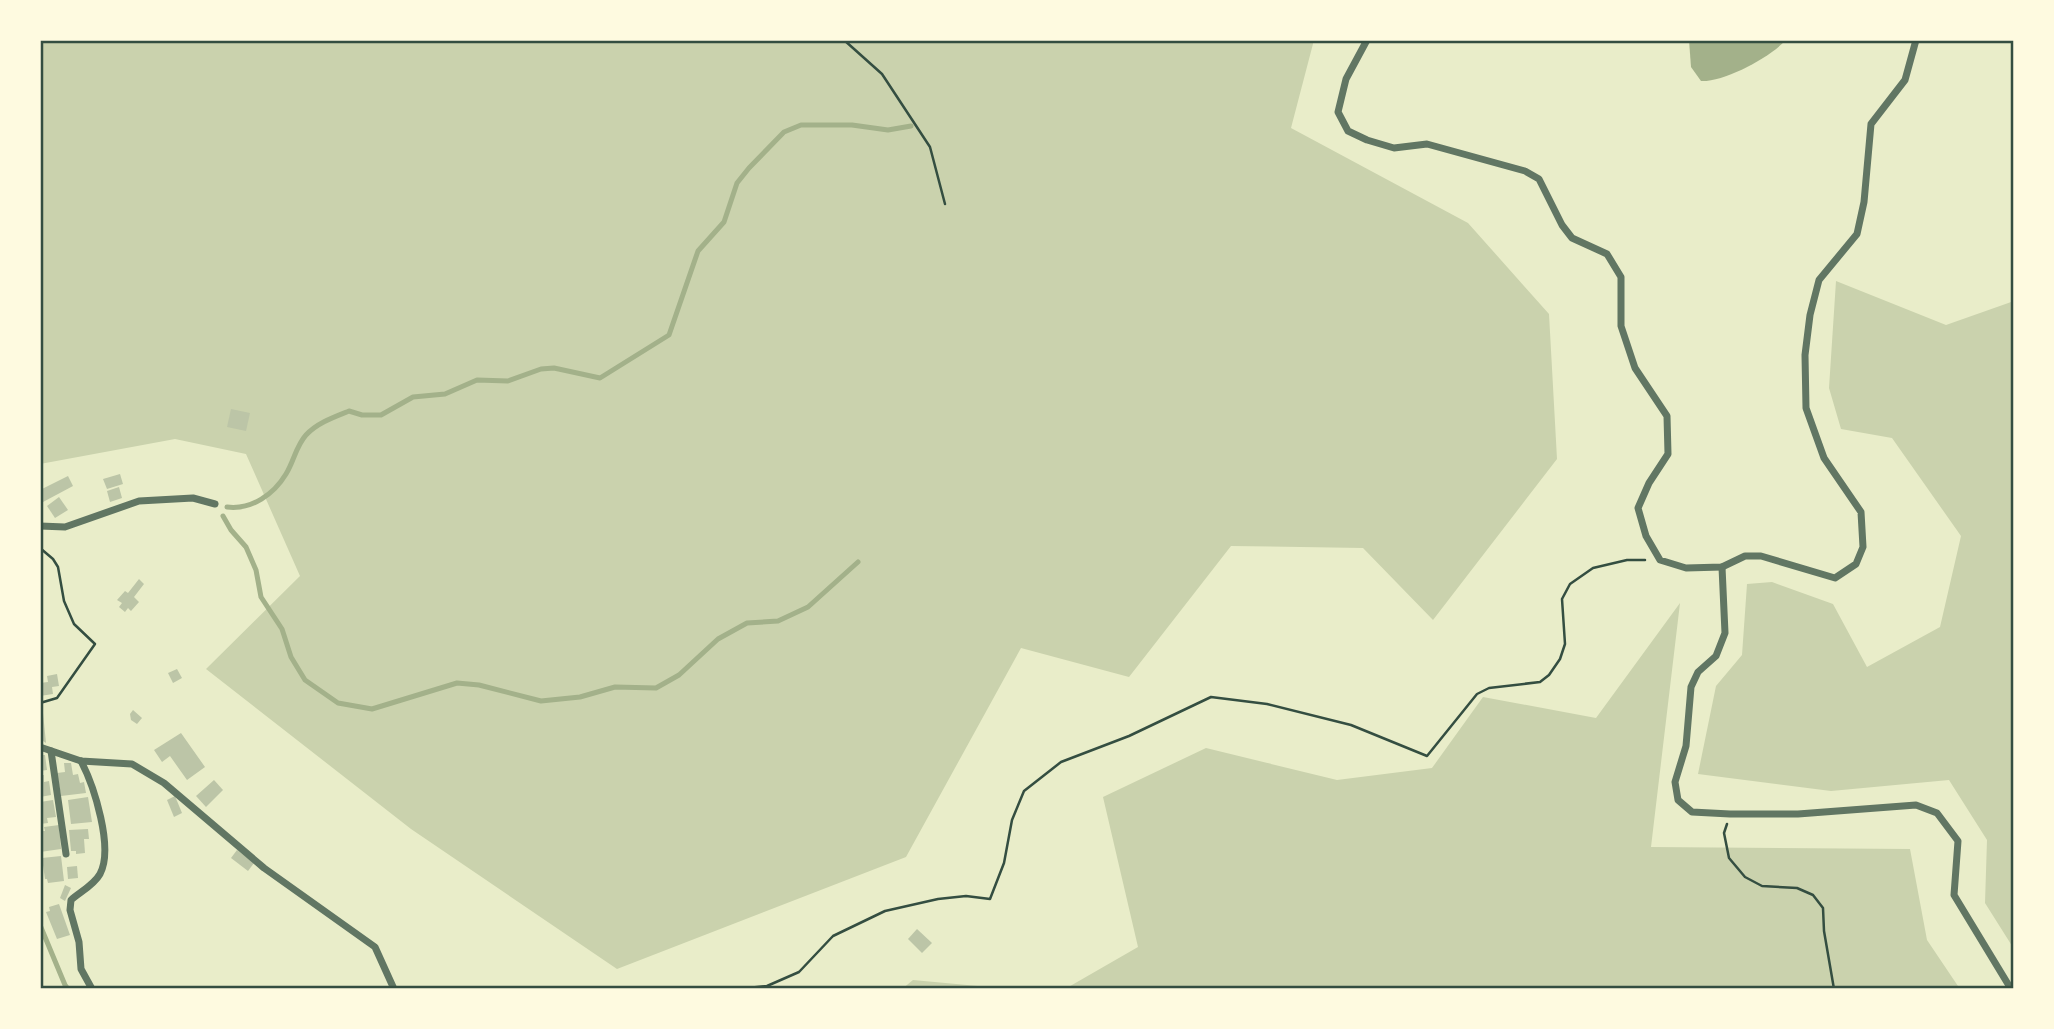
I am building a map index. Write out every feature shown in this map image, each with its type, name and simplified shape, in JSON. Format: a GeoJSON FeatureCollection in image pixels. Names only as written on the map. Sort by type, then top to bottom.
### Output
{"type":"FeatureCollection","features":[{"type":"Feature","properties":{"kind":"street"},"geometry":{"type":"LineString","coordinates":[[1367,40],[1346,79],[1338,112],[1348,131],[1394,148],[1427,144],[1525,171],[1539,179],[1562,225],[1572,238],[1607,254],[1621,277],[1621,326],[1635,368],[1667,416],[1668,454],[1649,482],[1638,508],[1646,536],[1660,560],[1686,568],[1723,566],[1745,556],[1761,556],[1835,578],[1856,564],[1863,547],[1861,512],[1824,458],[1806,408],[1805,355],[1810,315],[1819,280],[1857,234],[1864,202],[1871,124],[1905,80],[1916,40]]}},
{"type":"Feature","properties":{"kind":"street"},"geometry":{"type":"LineString","coordinates":[[40,526],[65,527],[139,501],[193,498],[215,504]]}},
{"type":"Feature","properties":{"kind":"street"},"geometry":{"type":"LineString","coordinates":[[1723,566],[1725,633],[1716,656],[1699,672],[1690,687],[1685,746],[1675,782],[1678,800],[1692,812],[1730,814],[1798,814],[1916,805],[1937,813],[1958,841],[1954,895],[2011,989]]}},
{"type":"Feature","properties":{"kind":"street"},"geometry":{"type":"LineString","coordinates":[[40,747],[81,761],[132,764],[164,783],[264,868],[375,947],[390,975],[394,989]]}},
{"type":"Feature","properties":{"kind":"street"},"geometry":{"type":"LineString","coordinates":[[51,751],[65,854]]}},
{"type":"Feature","properties":{"kind":"street"},"geometry":{"type":"LineString","coordinates":[[81,761],[96,796],[104,857],[102,872],[95,882],[71,900],[70,910],[79,942],[81,969],[92,989]]}},
{"type":"Feature","properties":{"kind":"path"},"geometry":{"type":"LineString","coordinates":[[844,40],[882,74],[930,147],[945,204]]}},
{"type":"Feature","properties":{"kind":"path"},"geometry":{"type":"LineString","coordinates":[[40,548],[58,567],[64,601],[74,624],[95,644],[57,698],[40,703]]}},
{"type":"Feature","properties":{"kind":"path"},"geometry":{"type":"LineString","coordinates":[[738,989],[767,986],[799,972],[833,936],[885,911],[938,899],[966,896],[990,899],[1004,863],[1012,820],[1024,791],[1061,762],[1129,736],[1211,697],[1267,704],[1351,725],[1427,756],[1477,694],[1489,688],[1540,682],[1549,675],[1560,659],[1565,644],[1562,599],[1570,584],[1593,568],[1627,560],[1660,560]]}},
{"type":"Feature","properties":{"kind":"path"},"geometry":{"type":"LineString","coordinates":[[1730,814],[1724,833],[1729,858],[1745,877],[1762,886],[1797,888],[1813,895],[1823,908],[1824,931],[1834,989]]}},
{"type":"Feature","properties":{"kind":"shaded area"},"geometry":{"type":"Polygon","coordinates":[[[40,40],[1314,40],[1291,128],[1468,223],[1549,314],[1557,459],[1433,620],[1363,548],[1231,546],[1129,677],[1021,648],[906,857],[617,969],[411,829],[206,669],[300,576],[246,454],[175,439],[40,464],[40,40]]]}},
{"type":"Feature","properties":{"kind":"shaded area"},"geometry":{"type":"Polygon","coordinates":[[[1689,40],[1786,40],[1746,68],[1722,78],[1701,81],[1691,67],[1689,40]]]}},
{"type":"Feature","properties":{"kind":"shaded area"},"geometry":{"type":"Polygon","coordinates":[[[1836,281],[1946,325],[2014,301],[2014,949],[1985,903],[1987,840],[1949,780],[1831,791],[1698,774],[1716,686],[1742,655],[1747,584],[1772,582],[1833,604],[1867,667],[1940,627],[1961,536],[1892,438],[1841,429],[1829,388],[1836,281]]]}},
{"type":"Feature","properties":{"kind":"shaded area"},"geometry":{"type":"Polygon","coordinates":[[[1680,603],[1651,847],[1910,849],[1927,940],[1960,989],[1065,989],[1138,947],[1103,797],[1206,748],[1337,780],[1432,768],[1483,697],[1596,718],[1680,603]]]}},
{"type":"Feature","properties":{"kind":"shaded area"},"geometry":{"type":"Polygon","coordinates":[[[913,980],[1010,989],[902,989],[913,980]]]}},
{"type":"Feature","properties":{"kind":"building"},"geometry":{"type":"Polygon","coordinates":[[[231,409],[250,413],[246,431],[227,427],[231,409]]]}},
{"type":"Feature","properties":{"kind":"building"},"geometry":{"type":"Polygon","coordinates":[[[120,474],[123,484],[107,489],[103,479],[120,474]]]}},
{"type":"Feature","properties":{"kind":"building"},"geometry":{"type":"Polygon","coordinates":[[[68,476],[73,486],[43,502],[40,490],[68,476]]]}},
{"type":"Feature","properties":{"kind":"building"},"geometry":{"type":"Polygon","coordinates":[[[119,487],[122,498],[110,502],[107,491],[119,487]]]}},
{"type":"Feature","properties":{"kind":"building"},"geometry":{"type":"Polygon","coordinates":[[[59,497],[68,510],[55,518],[47,506],[59,497]]]}},
{"type":"Feature","properties":{"kind":"building"},"geometry":{"type":"Polygon","coordinates":[[[139,579],[144,584],[134,597],[139,602],[131,611],[128,608],[125,612],[119,607],[122,603],[117,600],[125,591],[128,593],[139,579]]]}},
{"type":"Feature","properties":{"kind":"building"},"geometry":{"type":"Polygon","coordinates":[[[177,669],[182,678],[173,683],[168,673],[177,669]]]}},
{"type":"Feature","properties":{"kind":"building"},"geometry":{"type":"Polygon","coordinates":[[[57,674],[59,686],[52,687],[53,694],[40,696],[40,683],[48,682],[47,676],[57,674]]]}},
{"type":"Feature","properties":{"kind":"building"},"geometry":{"type":"Polygon","coordinates":[[[42,703],[46,743],[40,739],[42,703]]]}},
{"type":"Feature","properties":{"kind":"building"},"geometry":{"type":"Polygon","coordinates":[[[133,710],[142,718],[137,724],[131,720],[130,714],[133,710]]]}},
{"type":"Feature","properties":{"kind":"building"},"geometry":{"type":"Polygon","coordinates":[[[181,733],[205,767],[187,780],[170,756],[162,762],[154,750],[181,733]]]}},
{"type":"Feature","properties":{"kind":"building"},"geometry":{"type":"Polygon","coordinates":[[[40,755],[45,755],[47,770],[40,771],[40,755]]]}},
{"type":"Feature","properties":{"kind":"building"},"geometry":{"type":"Polygon","coordinates":[[[64,763],[71,763],[73,775],[78,774],[80,783],[84,782],[86,793],[61,796],[57,773],[65,772],[64,763]]]}},
{"type":"Feature","properties":{"kind":"building"},"geometry":{"type":"Polygon","coordinates":[[[40,775],[44,775],[44,782],[49,781],[51,795],[40,797],[40,775]]]}},
{"type":"Feature","properties":{"kind":"building"},"geometry":{"type":"Polygon","coordinates":[[[214,780],[223,790],[206,807],[196,796],[214,780]]]}},
{"type":"Feature","properties":{"kind":"building"},"geometry":{"type":"Polygon","coordinates":[[[175,796],[182,813],[174,817],[167,800],[175,796]]]}},
{"type":"Feature","properties":{"kind":"building"},"geometry":{"type":"Polygon","coordinates":[[[88,797],[92,822],[71,824],[68,800],[88,797]]]}},
{"type":"Feature","properties":{"kind":"building"},"geometry":{"type":"Polygon","coordinates":[[[53,800],[56,817],[47,818],[48,823],[40,824],[40,802],[53,800]]]}},
{"type":"Feature","properties":{"kind":"building"},"geometry":{"type":"Polygon","coordinates":[[[59,825],[61,849],[40,852],[40,831],[45,831],[44,827],[59,825]]]}},
{"type":"Feature","properties":{"kind":"building"},"geometry":{"type":"Polygon","coordinates":[[[88,829],[89,839],[84,839],[85,853],[76,854],[76,851],[71,851],[69,830],[88,829]]]}},
{"type":"Feature","properties":{"kind":"building"},"geometry":{"type":"Polygon","coordinates":[[[237,850],[254,863],[248,871],[231,858],[237,850]]]}},
{"type":"Feature","properties":{"kind":"building"},"geometry":{"type":"Polygon","coordinates":[[[61,856],[64,881],[48,883],[42,858],[61,856]]]}},
{"type":"Feature","properties":{"kind":"building"},"geometry":{"type":"Polygon","coordinates":[[[77,866],[78,878],[68,879],[67,867],[77,866]]]}},
{"type":"Feature","properties":{"kind":"building"},"geometry":{"type":"Polygon","coordinates":[[[65,885],[71,888],[65,901],[60,898],[65,885]]]}},
{"type":"Feature","properties":{"kind":"building"},"geometry":{"type":"Polygon","coordinates":[[[59,904],[70,935],[57,939],[46,912],[50,911],[49,907],[59,904]]]}},
{"type":"Feature","properties":{"kind":"building"},"geometry":{"type":"Polygon","coordinates":[[[917,929],[932,943],[922,953],[908,939],[917,929]]]}},
{"type":"Feature","properties":{"kind":"waterway"},"geometry":{"type":"LineString","coordinates":[[227,507],[245,506],[269,494],[286,474],[306,435],[320,424],[349,411],[362,415],[381,415],[413,397],[445,394],[477,380],[508,381],[541,369],[554,368],[600,378],[669,335],[698,251],[724,222],[737,183],[784,132],[801,125],[852,125],[888,130],[911,126]]}},
{"type":"Feature","properties":{"kind":"waterway"},"geometry":{"type":"LineString","coordinates":[[223,516],[246,547],[256,570],[261,597],[282,629],[291,657],[305,680],[338,703],[372,709],[457,683],[479,685],[541,701],[580,697],[615,687],[656,688],[679,675],[718,639],[747,623],[778,621],[808,607],[858,562]]}},
{"type":"Feature","properties":{"kind":"waterway"},"geometry":{"type":"LineString","coordinates":[[40,925],[68,989]]}}]}
